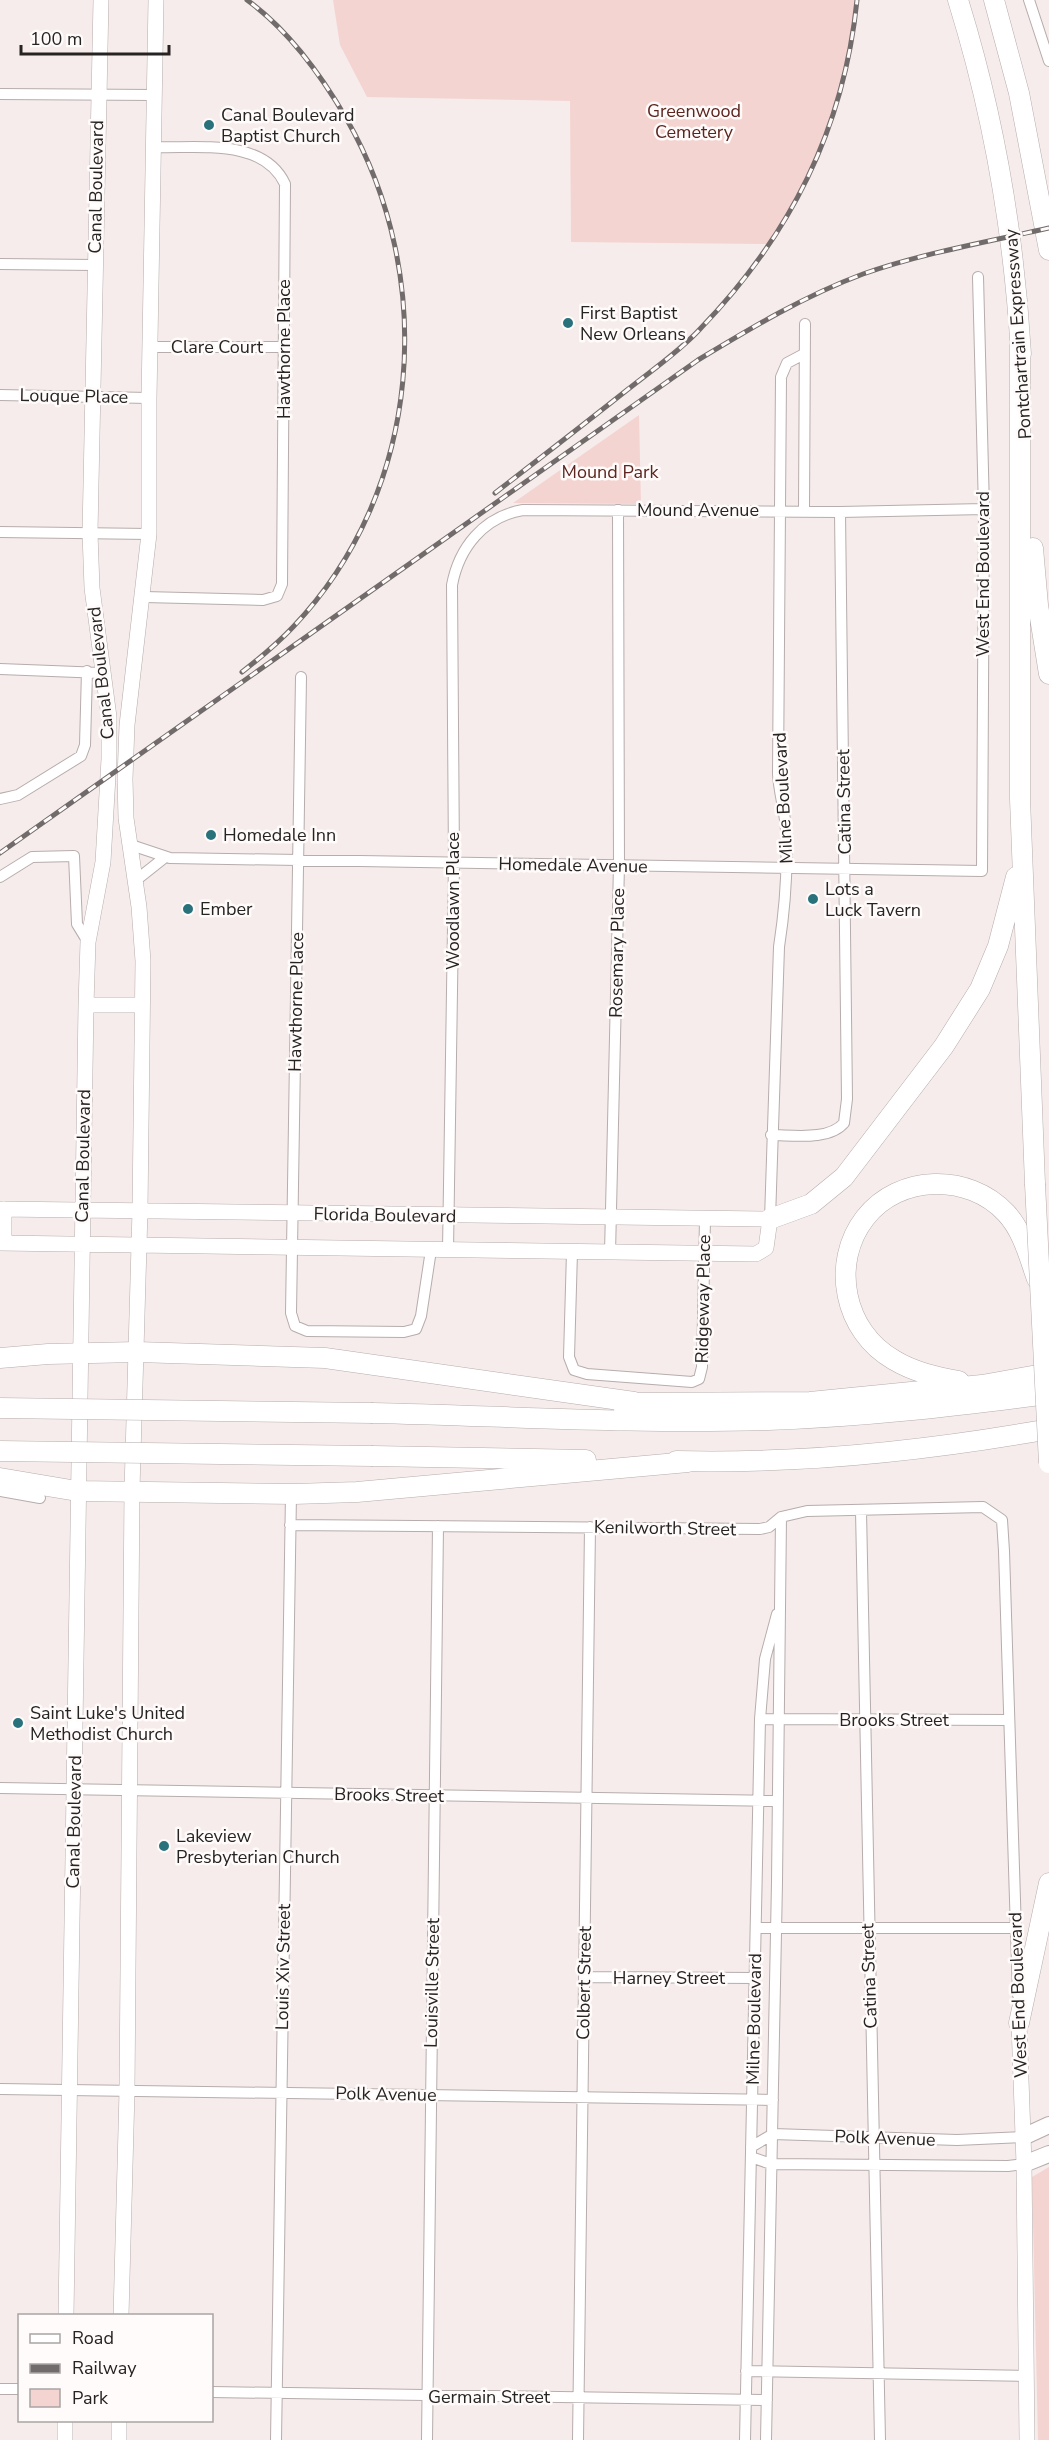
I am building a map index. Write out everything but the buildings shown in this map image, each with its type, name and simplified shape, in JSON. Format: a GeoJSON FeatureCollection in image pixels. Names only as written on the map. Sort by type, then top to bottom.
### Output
{"type":"FeatureCollection","features":[{"type":"Feature","properties":{"kind":"highway","name":"Pontchartrain Expressway"},"geometry":{"type":"LineString","coordinates":[[958,0],[984,91],[1007,204],[1016,272],[1034,562],[1041,634],[1049,674]]}},
{"type":"Feature","properties":{"kind":"highway","name":"Pontchartrain Expressway"},"geometry":{"type":"LineString","coordinates":[[995,2],[1019,93],[1049,250]]}},
{"type":"Feature","properties":{"kind":"highway"},"geometry":{"type":"LineString","coordinates":[[1020,342],[1018,442],[1021,567],[1021,851],[1039,1287],[1049,1463]]}},
{"type":"Feature","properties":{"kind":"highway"},"geometry":{"type":"LineString","coordinates":[[770,1219],[811,1204],[844,1177],[944,1046],[980,989],[998,946],[1021,851]]}},
{"type":"Feature","properties":{"kind":"highway"},"geometry":{"type":"LineString","coordinates":[[982,1385],[928,1375],[892,1359],[869,1339],[857,1322],[845,1290],[845,1267],[848,1252],[860,1226],[876,1206],[893,1194],[910,1187],[948,1185],[970,1190],[1007,1214],[1024,1241],[1039,1287]]}},
{"type":"Feature","properties":{"kind":"highway"},"geometry":{"type":"LineString","coordinates":[[0,1358],[137,1352],[325,1358],[634,1402]]}},
{"type":"Feature","properties":{"kind":"highway"},"geometry":{"type":"LineString","coordinates":[[427,1414],[634,1402],[810,1402],[982,1385],[1049,1373]]}},
{"type":"Feature","properties":{"kind":"highway"},"geometry":{"type":"LineString","coordinates":[[0,1408],[427,1414],[582,1419],[766,1420],[927,1409],[1049,1394]]}},
{"type":"Feature","properties":{"kind":"highway"},"geometry":{"type":"LineString","coordinates":[[0,1478],[77,1491],[291,1494],[357,1492],[688,1462],[895,1452],[976,1442],[1049,1429]]}},
{"type":"Feature","properties":{"kind":"highway"},"geometry":{"type":"LineString","coordinates":[[0,1451],[688,1462]]}},
{"type":"Feature","properties":{"kind":"highway"},"geometry":{"type":"LineString","coordinates":[[1019,2023],[1049,1883]]}},
{"type":"Feature","properties":{"kind":"main road","name":"Canal Boulevard"},"geometry":{"type":"LineString","coordinates":[[66,2314],[86,1005],[88,942],[103,862],[108,811],[109,717],[92,588],[90,533],[94,397],[97,95],[101,0]]}},
{"type":"Feature","properties":{"kind":"main road","name":"Canal Boulevard"},"geometry":{"type":"LineString","coordinates":[[121,2314],[131,1790],[132,1490],[140,1210],[143,961],[126,818],[127,725],[144,597],[149,534],[156,0]]}},
{"type":"Feature","properties":{"kind":"main road"},"geometry":{"type":"LineString","coordinates":[[86,1005],[142,1005]]}},
{"type":"Feature","properties":{"kind":"main road","name":"Florida Boulevard"},"geometry":{"type":"LineString","coordinates":[[2,1209],[770,1219]]}},
{"type":"Feature","properties":{"kind":"main road"},"geometry":{"type":"LineString","coordinates":[[2,1209],[2,1243]]}},
{"type":"Feature","properties":{"kind":"main road","name":"Milne Boulevard"},"geometry":{"type":"LineString","coordinates":[[762,1252],[766,1248],[770,1219]]}},
{"type":"Feature","properties":{"kind":"main road","name":"Florida Boulevard"},"geometry":{"type":"LineString","coordinates":[[2,1243],[610,1253],[762,1252]]}},
{"type":"Feature","properties":{"kind":"main road","name":"West End Boulevard"},"geometry":{"type":"LineString","coordinates":[[1019,2023],[1024,2164],[1027,2440]]}},
{"type":"Feature","properties":{"kind":"main road"},"geometry":{"type":"LineString","coordinates":[[1023,2137],[1049,2125]]}},
{"type":"Feature","properties":{"kind":"main road"},"geometry":{"type":"LineString","coordinates":[[1024,2164],[1049,2154]]}},
{"type":"Feature","properties":{"kind":"main road"},"geometry":{"type":"LineString","coordinates":[[64,2440],[65,2422]]}},
{"type":"Feature","properties":{"kind":"main road"},"geometry":{"type":"LineString","coordinates":[[119,2422],[119,2440]]}},
{"type":"Feature","properties":{"kind":"street"},"geometry":{"type":"LineString","coordinates":[[1029,0],[1049,61]]}},
{"type":"Feature","properties":{"kind":"street"},"geometry":{"type":"LineString","coordinates":[[0,94],[155,95]]}},
{"type":"Feature","properties":{"kind":"street","name":"Hawthorne Place"},"geometry":{"type":"LineString","coordinates":[[144,597],[264,600],[277,596],[281,592],[285,193],[281,177],[250,153],[153,147]]}},
{"type":"Feature","properties":{"kind":"street"},"geometry":{"type":"LineString","coordinates":[[0,264],[95,265]]}},
{"type":"Feature","properties":{"kind":"street","name":"West End Boulevard"},"geometry":{"type":"LineString","coordinates":[[978,277],[984,509],[982,871]]}},
{"type":"Feature","properties":{"kind":"street"},"geometry":{"type":"LineString","coordinates":[[804,510],[805,324]]}},
{"type":"Feature","properties":{"kind":"street","name":"Clare Court"},"geometry":{"type":"LineString","coordinates":[[150,347],[285,347]]}},
{"type":"Feature","properties":{"kind":"street","name":"Milne Boulevard"},"geometry":{"type":"LineString","coordinates":[[770,1219],[779,947],[786,907],[787,869],[784,813],[778,774],[782,510],[781,377],[787,363],[804,354]]}},
{"type":"Feature","properties":{"kind":"street","name":"Louque Place"},"geometry":{"type":"LineString","coordinates":[[0,395],[149,398]]}},
{"type":"Feature","properties":{"kind":"street","name":"Mound Avenue"},"geometry":{"type":"LineString","coordinates":[[452,585],[456,565],[463,550],[489,523],[510,512],[540,509],[840,512],[984,509]]}},
{"type":"Feature","properties":{"kind":"street","name":"Rosemary Place"},"geometry":{"type":"LineString","coordinates":[[610,1253],[619,865],[618,510]]}},
{"type":"Feature","properties":{"kind":"street","name":"Catina Street"},"geometry":{"type":"LineString","coordinates":[[771,1135],[827,1133],[844,1123],[847,1099],[840,512]]}},
{"type":"Feature","properties":{"kind":"street"},"geometry":{"type":"LineString","coordinates":[[0,532],[149,534]]}},
{"type":"Feature","properties":{"kind":"street","name":"Woodlawn Place"},"geometry":{"type":"LineString","coordinates":[[448,1250],[454,862],[452,585]]}},
{"type":"Feature","properties":{"kind":"street"},"geometry":{"type":"LineString","coordinates":[[0,669],[103,673]]}},
{"type":"Feature","properties":{"kind":"street"},"geometry":{"type":"LineString","coordinates":[[0,799],[18,795],[81,756],[85,745],[87,671]]}},
{"type":"Feature","properties":{"kind":"street","name":"Hawthorne Place"},"geometry":{"type":"LineString","coordinates":[[301,677],[291,1313],[295,1326],[307,1331],[404,1332],[416,1329],[422,1316],[431,1250]]}},
{"type":"Feature","properties":{"kind":"street","name":"Homedale Avenue"},"geometry":{"type":"LineString","coordinates":[[131,845],[164,858],[982,871]]}},
{"type":"Feature","properties":{"kind":"street"},"geometry":{"type":"LineString","coordinates":[[0,877],[33,857],[74,856],[77,924],[88,942]]}},
{"type":"Feature","properties":{"kind":"street"},"geometry":{"type":"LineString","coordinates":[[135,881],[164,858]]}},
{"type":"Feature","properties":{"kind":"street","name":"Ridgeway Place"},"geometry":{"type":"LineString","coordinates":[[572,1252],[569,1357],[574,1370],[587,1374],[685,1383],[699,1379],[702,1367],[705,1218]]}},
{"type":"Feature","properties":{"kind":"street"},"geometry":{"type":"LineString","coordinates":[[0,1491],[40,1498]]}},
{"type":"Feature","properties":{"kind":"street","name":"Louis Xiv Street"},"geometry":{"type":"LineString","coordinates":[[276,2440],[291,1494]]}},
{"type":"Feature","properties":{"kind":"street","name":"Kenilworth Street"},"geometry":{"type":"LineString","coordinates":[[290,1525],[760,1529],[769,1527],[781,1517],[807,1511],[983,1507],[1002,1520],[1004,1551]]}},
{"type":"Feature","properties":{"kind":"street","name":"Catina Street"},"geometry":{"type":"LineString","coordinates":[[861,1511],[880,2440]]}},
{"type":"Feature","properties":{"kind":"street","name":"Milne Boulevard"},"geometry":{"type":"LineString","coordinates":[[766,2440],[781,1517]]}},
{"type":"Feature","properties":{"kind":"street","name":"Louisville Street"},"geometry":{"type":"LineString","coordinates":[[427,2440],[438,1526]]}},
{"type":"Feature","properties":{"kind":"street","name":"Colbert Street"},"geometry":{"type":"LineString","coordinates":[[578,2440],[590,1527]]}},
{"type":"Feature","properties":{"kind":"street","name":"West End Boulevard"},"geometry":{"type":"LineString","coordinates":[[1004,1551],[1019,2023]]}},
{"type":"Feature","properties":{"kind":"street","name":"Milne Boulevard"},"geometry":{"type":"LineString","coordinates":[[745,2440],[760,1719],[765,1659],[781,1601]]}},
{"type":"Feature","properties":{"kind":"street","name":"Brooks Street"},"geometry":{"type":"LineString","coordinates":[[760,1719],[1009,1720]]}},
{"type":"Feature","properties":{"kind":"street","name":"Brooks Street"},"geometry":{"type":"LineString","coordinates":[[0,1788],[778,1801]]}},
{"type":"Feature","properties":{"kind":"street"},"geometry":{"type":"LineString","coordinates":[[756,1928],[1016,1928]]}},
{"type":"Feature","properties":{"kind":"street","name":"Harney Street"},"geometry":{"type":"LineString","coordinates":[[584,1977],[755,1978]]}},
{"type":"Feature","properties":{"kind":"street","name":"Polk Avenue"},"geometry":{"type":"LineString","coordinates":[[0,2089],[773,2100]]}},
{"type":"Feature","properties":{"kind":"street"},"geometry":{"type":"LineString","coordinates":[[751,2152],[772,2134]]}},
{"type":"Feature","properties":{"kind":"street","name":"Polk Avenue"},"geometry":{"type":"LineString","coordinates":[[772,2134],[957,2140],[1023,2137]]}},
{"type":"Feature","properties":{"kind":"street","name":"Polk Avenue"},"geometry":{"type":"LineString","coordinates":[[751,2152],[771,2164],[1008,2166],[1024,2164]]}},
{"type":"Feature","properties":{"kind":"street"},"geometry":{"type":"LineString","coordinates":[[746,2371],[1026,2376]]}},
{"type":"Feature","properties":{"kind":"street"},"geometry":{"type":"LineString","coordinates":[[0,2389],[18,2390]]}},
{"type":"Feature","properties":{"kind":"street","name":"Germain Street"},"geometry":{"type":"LineString","coordinates":[[213,2392],[767,2400]]}},
{"type":"Feature","properties":{"kind":"green space","name":"Greenwood Cemetery"},"geometry":{"type":"Polygon","coordinates":[[[333,0],[857,0],[846,65],[828,127],[803,186],[771,244],[571,242],[570,101],[367,97],[340,45],[333,0]]]}},
{"type":"Feature","properties":{"kind":"green space","name":"Mound Park"},"geometry":{"type":"Polygon","coordinates":[[[639,415],[641,504],[513,503],[639,415]]]}},
{"type":"Feature","properties":{"kind":"green space"},"geometry":{"type":"Polygon","coordinates":[[[1049,2167],[1049,2440],[1038,2440],[1032,2177],[1049,2167]]]}},
{"type":"Feature","properties":{"kind":"railway"},"geometry":{"type":"LineString","coordinates":[[242,672],[293,627],[336,573],[369,513],[391,448],[403,382],[404,314],[395,246],[375,180],[346,118],[302,54],[276,25],[247,0]]}},
{"type":"Feature","properties":{"kind":"railway"},"geometry":{"type":"LineString","coordinates":[[495,493],[683,345],[732,293],[761,256],[786,218],[825,136],[840,93],[857,0]]}},
{"type":"Feature","properties":{"kind":"railway"},"geometry":{"type":"LineString","coordinates":[[0,853],[718,348],[799,302],[863,274],[932,254],[1049,228]]}},
{"type":"Feature","properties":{"kind":"place","name":"Canal Boulevard Baptist Church"},"geometry":{"type":"Point","coordinates":[209,125]}},
{"type":"Feature","properties":{"kind":"place","name":"First Baptist New Orleans"},"geometry":{"type":"Point","coordinates":[568,323]}},
{"type":"Feature","properties":{"kind":"place","name":"Homedale Inn"},"geometry":{"type":"Point","coordinates":[211,835]}},
{"type":"Feature","properties":{"kind":"place","name":"Lots a Luck Tavern"},"geometry":{"type":"Point","coordinates":[813,899]}},
{"type":"Feature","properties":{"kind":"place","name":"Ember"},"geometry":{"type":"Point","coordinates":[188,909]}},
{"type":"Feature","properties":{"kind":"place","name":"Saint Luke's United Methodist Church"},"geometry":{"type":"Point","coordinates":[18,1723]}},
{"type":"Feature","properties":{"kind":"place","name":"Lakeview Presbyterian Church"},"geometry":{"type":"Point","coordinates":[164,1846]}}]}
